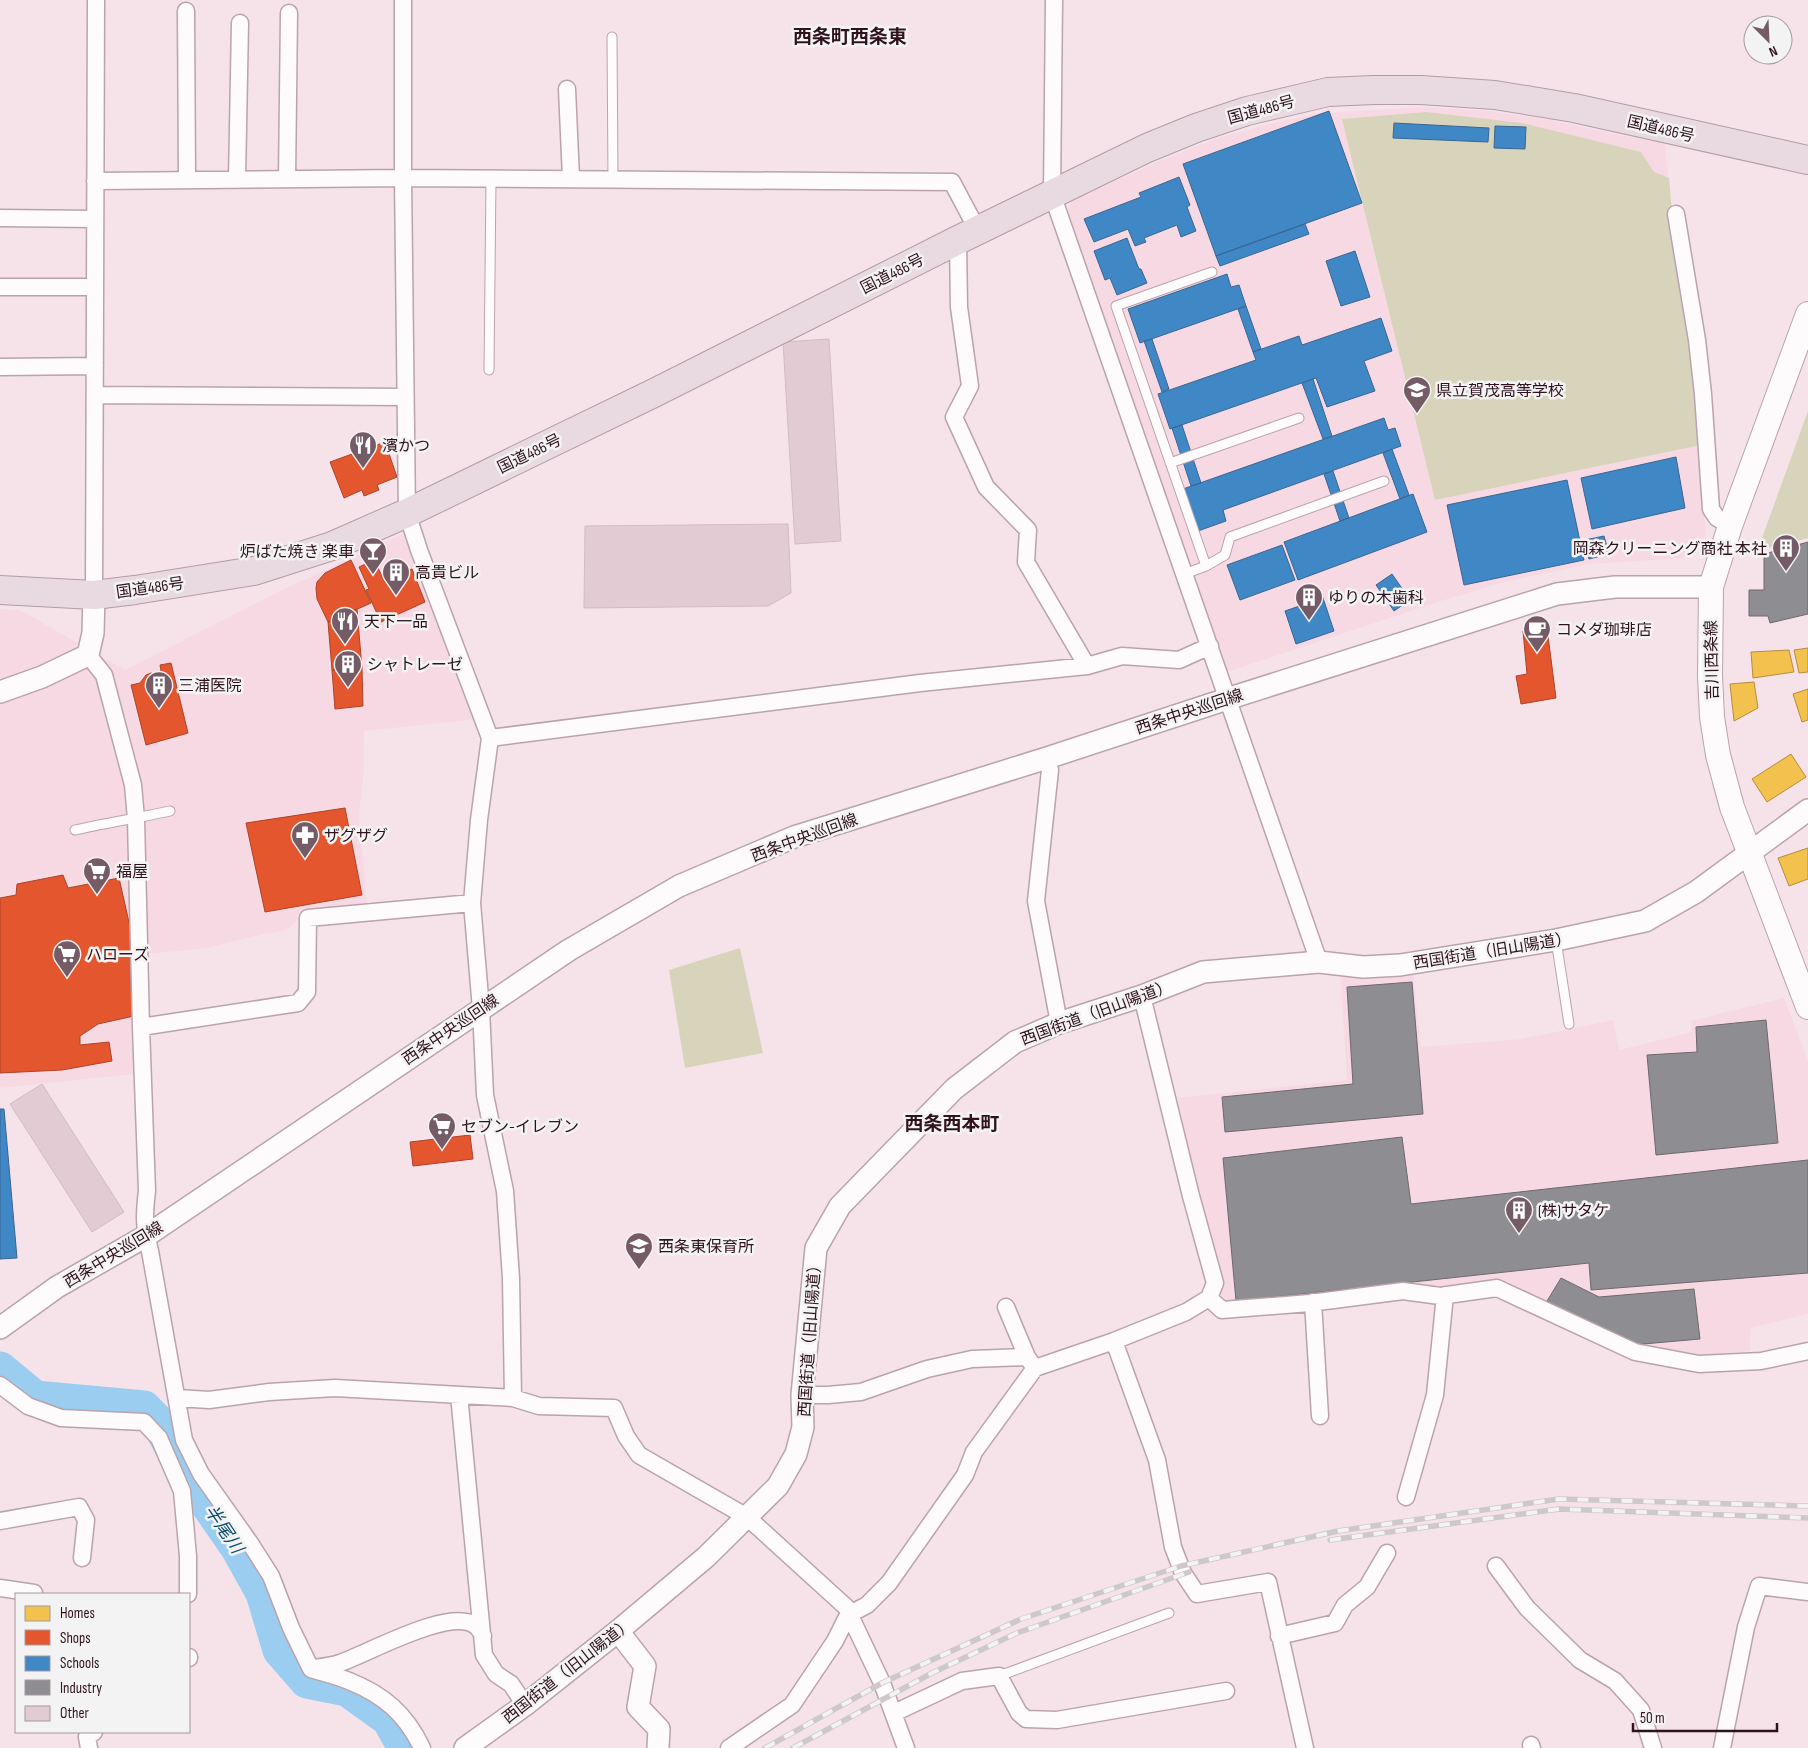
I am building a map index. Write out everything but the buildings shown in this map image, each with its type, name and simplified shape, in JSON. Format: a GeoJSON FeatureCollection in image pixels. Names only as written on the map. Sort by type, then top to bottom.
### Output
{"type":"FeatureCollection","features":[{"type":"Feature","properties":{"kind":"highway","name":"国道486号"},"geometry":{"type":"LineString","coordinates":[[0,590],[94,595],[254,571],[332,546],[407,513],[654,393],[968,235],[1147,148],[1196,128],[1247,111],[1328,92],[1421,90],[1495,94],[1574,108],[1808,160]]}},
{"type":"Feature","properties":{"kind":"main road","name":"吉川西条線"},"geometry":{"type":"LineString","coordinates":[[1808,314],[1730,526],[1711,587],[1710,676],[1712,717],[1718,755],[1732,807],[1808,1007]]}},
{"type":"Feature","properties":{"kind":"street"},"geometry":{"type":"LineString","coordinates":[[88,655],[93,633],[94,595],[96,0]]}},
{"type":"Feature","properties":{"kind":"street"},"geometry":{"type":"LineString","coordinates":[[403,0],[407,513],[419,550],[490,738],[479,820],[472,903],[481,1008],[485,1095],[505,1191],[511,1278],[513,1398]]}},
{"type":"Feature","properties":{"kind":"street"},"geometry":{"type":"LineString","coordinates":[[1054,0],[1052,194],[1319,962]]}},
{"type":"Feature","properties":{"kind":"street"},"geometry":{"type":"LineString","coordinates":[[186,12],[187,180]]}},
{"type":"Feature","properties":{"kind":"street"},"geometry":{"type":"LineString","coordinates":[[287,179],[289,13]]}},
{"type":"Feature","properties":{"kind":"street"},"geometry":{"type":"LineString","coordinates":[[237,179],[240,23]]}},
{"type":"Feature","properties":{"kind":"street"},"geometry":{"type":"LineString","coordinates":[[567,89],[571,179]]}},
{"type":"Feature","properties":{"kind":"street"},"geometry":{"type":"LineString","coordinates":[[95,181],[491,178],[952,182],[968,235],[959,307],[970,386],[954,417],[986,487],[1028,530],[1026,562],[1087,666]]}},
{"type":"Feature","properties":{"kind":"street"},"geometry":{"type":"LineString","coordinates":[[1676,214],[1697,340],[1703,394],[1711,509],[1717,518],[1730,526]]}},
{"type":"Feature","properties":{"kind":"street"},"geometry":{"type":"LineString","coordinates":[[0,218],[95,219]]}},
{"type":"Feature","properties":{"kind":"street"},"geometry":{"type":"LineString","coordinates":[[0,287],[95,287]]}},
{"type":"Feature","properties":{"kind":"street"},"geometry":{"type":"LineString","coordinates":[[0,367],[94,366]]}},
{"type":"Feature","properties":{"kind":"street"},"geometry":{"type":"LineString","coordinates":[[95,396],[406,397]]}},
{"type":"Feature","properties":{"kind":"street","name":"西条中央巡回線"},"geometry":{"type":"LineString","coordinates":[[0,1328],[57,1287],[146,1236],[569,950],[679,886],[794,837],[1047,758],[1557,594],[1615,587],[1711,587]]}},
{"type":"Feature","properties":{"kind":"street"},"geometry":{"type":"LineString","coordinates":[[490,738],[920,683],[1087,666],[1122,656],[1179,660],[1210,646]]}},
{"type":"Feature","properties":{"kind":"street"},"geometry":{"type":"LineString","coordinates":[[0,692],[42,677],[88,655]]}},
{"type":"Feature","properties":{"kind":"street"},"geometry":{"type":"LineString","coordinates":[[88,655],[104,675],[133,786],[136,819],[147,1191],[144,1216],[146,1236],[178,1398],[184,1440],[204,1478],[271,1576],[291,1628],[311,1669],[348,1680],[384,1700],[400,1713],[414,1730],[422,1748]]}},
{"type":"Feature","properties":{"kind":"street"},"geometry":{"type":"LineString","coordinates":[[1047,758],[1050,770],[1036,901],[1059,1023]]}},
{"type":"Feature","properties":{"kind":"street","name":"西国街道（旧山陽道）"},"geometry":{"type":"LineString","coordinates":[[465,1748],[525,1705],[618,1631],[706,1557],[778,1486],[796,1454],[803,1427],[802,1395],[816,1248],[840,1206],[954,1089],[1015,1042],[1059,1023],[1142,996],[1203,972],[1319,962],[1363,967],[1400,965],[1556,940],[1645,921],[1696,892],[1808,810]]}},
{"type":"Feature","properties":{"kind":"street"},"geometry":{"type":"LineString","coordinates":[[141,1027],[298,1003],[307,992],[308,918],[472,903]]}},
{"type":"Feature","properties":{"kind":"street"},"geometry":{"type":"LineString","coordinates":[[802,1395],[860,1392],[927,1369],[972,1359],[1031,1363],[1114,1341],[1186,1312],[1210,1298],[1215,1283],[1191,1196],[1142,996]]}},
{"type":"Feature","properties":{"kind":"street"},"geometry":{"type":"LineString","coordinates":[[1210,1298],[1222,1310],[1403,1292],[1445,1295],[1497,1288],[1635,1352],[1699,1364],[1761,1360],[1808,1351]]}},
{"type":"Feature","properties":{"kind":"street"},"geometry":{"type":"LineString","coordinates":[[1406,1497],[1435,1395],[1445,1295]]}},
{"type":"Feature","properties":{"kind":"street"},"geometry":{"type":"LineString","coordinates":[[1313,1302],[1320,1416]]}},
{"type":"Feature","properties":{"kind":"street"},"geometry":{"type":"LineString","coordinates":[[1006,1307],[1031,1363]]}},
{"type":"Feature","properties":{"kind":"street"},"geometry":{"type":"LineString","coordinates":[[1114,1341],[1157,1460],[1173,1548],[1183,1573],[1197,1594],[1268,1582],[1305,1748]]}},
{"type":"Feature","properties":{"kind":"street"},"geometry":{"type":"LineString","coordinates":[[729,1748],[792,1705],[835,1641],[848,1615],[867,1605],[889,1583],[965,1475],[974,1452],[1031,1363]]}},
{"type":"Feature","properties":{"kind":"street"},"geometry":{"type":"LineString","coordinates":[[0,1385],[28,1406],[61,1418],[144,1422],[159,1438],[183,1490],[188,1556],[188,1593]]}},
{"type":"Feature","properties":{"kind":"street"},"geometry":{"type":"LineString","coordinates":[[178,1398],[209,1400],[268,1392],[334,1388],[513,1398],[539,1406],[614,1408],[626,1436],[639,1456],[747,1517],[846,1607],[848,1615],[882,1683],[906,1748]]}},
{"type":"Feature","properties":{"kind":"street"},"geometry":{"type":"LineString","coordinates":[[459,1395],[484,1656],[496,1674],[511,1684],[525,1705]]}},
{"type":"Feature","properties":{"kind":"street"},"geometry":{"type":"LineString","coordinates":[[183,1490],[204,1478]]}},
{"type":"Feature","properties":{"kind":"street"},"geometry":{"type":"LineString","coordinates":[[0,1521],[79,1507],[86,1520],[82,1558]]}},
{"type":"Feature","properties":{"kind":"street"},"geometry":{"type":"LineString","coordinates":[[1279,1636],[1335,1623],[1345,1605],[1367,1587],[1387,1553]]}},
{"type":"Feature","properties":{"kind":"street"},"geometry":{"type":"LineString","coordinates":[[1496,1566],[1527,1608],[1580,1660],[1615,1681],[1641,1710],[1654,1748]]}},
{"type":"Feature","properties":{"kind":"street"},"geometry":{"type":"LineString","coordinates":[[1722,1748],[1746,1627],[1759,1586],[1808,1592]]}},
{"type":"Feature","properties":{"kind":"street"},"geometry":{"type":"LineString","coordinates":[[0,1588],[34,1593]]}},
{"type":"Feature","properties":{"kind":"street"},"geometry":{"type":"LineString","coordinates":[[311,1669],[339,1664],[416,1630],[454,1622],[466,1622],[476,1626],[483,1636]]}},
{"type":"Feature","properties":{"kind":"street"},"geometry":{"type":"LineString","coordinates":[[618,1631],[645,1666],[638,1707],[659,1729],[658,1748]]}},
{"type":"Feature","properties":{"kind":"street"},"geometry":{"type":"LineString","coordinates":[[894,1713],[962,1681],[1000,1676],[1019,1714],[1026,1719],[1056,1720],[1226,1691]]}},
{"type":"Feature","properties":{"kind":"street"},"geometry":{"type":"LineString","coordinates":[[89,1748],[87,1737],[93,1733]]}},
{"type":"Feature","properties":{"kind":"lane"},"geometry":{"type":"LineString","coordinates":[[612,37],[612,180]]}},
{"type":"Feature","properties":{"kind":"lane"},"geometry":{"type":"LineString","coordinates":[[489,370],[491,178]]}},
{"type":"Feature","properties":{"kind":"lane"},"geometry":{"type":"LineString","coordinates":[[1206,566],[1116,306],[1212,272]]}},
{"type":"Feature","properties":{"kind":"lane"},"geometry":{"type":"LineString","coordinates":[[1170,463],[1299,418]]}},
{"type":"Feature","properties":{"kind":"lane"},"geometry":{"type":"LineString","coordinates":[[1184,574],[1206,566],[1225,554],[1230,537],[1384,482]]}},
{"type":"Feature","properties":{"kind":"lane"},"geometry":{"type":"LineString","coordinates":[[75,830],[170,811]]}},
{"type":"Feature","properties":{"kind":"lane"},"geometry":{"type":"LineString","coordinates":[[1556,940],[1569,1024]]}},
{"type":"Feature","properties":{"kind":"lane"},"geometry":{"type":"LineString","coordinates":[[1000,1676],[1169,1614]]}},
{"type":"Feature","properties":{"kind":"shaded area","name":"県立賀茂高等学校"},"geometry":{"type":"Polygon","coordinates":[[[1420,107],[1490,111],[1543,119],[1665,144],[1701,453],[1706,536],[1683,558],[1589,564],[1508,581],[1441,601],[1227,672],[1066,216],[1071,201],[1162,160],[1218,138],[1269,124],[1313,114],[1420,107]]]}},
{"type":"Feature","properties":{"kind":"shaded area"},"geometry":{"type":"Polygon","coordinates":[[[1426,112],[1522,123],[1641,152],[1654,172],[1669,178],[1672,212],[1692,332],[1701,445],[1435,500],[1342,119],[1426,112]]]}},
{"type":"Feature","properties":{"kind":"shaded area"},"geometry":{"type":"Polygon","coordinates":[[[1808,411],[1808,538],[1758,549],[1808,411]]]}},
{"type":"Feature","properties":{"kind":"shaded area"},"geometry":{"type":"Polygon","coordinates":[[[407,532],[478,719],[364,731],[363,781],[359,814],[367,907],[301,917],[286,930],[206,948],[147,954],[145,1073],[0,1088],[0,609],[20,610],[125,670],[282,590],[407,532]]]}},
{"type":"Feature","properties":{"kind":"shaded area"},"geometry":{"type":"Polygon","coordinates":[[[740,948],[763,1053],[685,1068],[669,970],[740,948]]]}},
{"type":"Feature","properties":{"kind":"shaded area","name":"(株)サタケ"},"geometry":{"type":"Polygon","coordinates":[[[1340,971],[1413,971],[1421,1047],[1522,1039],[1613,1020],[1619,1050],[1692,1032],[1691,1021],[1784,998],[1808,1061],[1808,1314],[1751,1328],[1750,1351],[1691,1356],[1635,1348],[1501,1281],[1441,1289],[1396,1282],[1223,1301],[1177,1098],[1347,1080],[1340,971]]]}},
{"type":"Feature","properties":{"kind":"waterway","name":"半尾川"},"geometry":{"type":"LineString","coordinates":[[0,1369],[35,1398],[144,1408],[159,1423],[184,1470],[238,1548],[263,1593],[280,1650],[307,1681],[347,1689],[389,1719],[405,1748]]}},
{"type":"Feature","properties":{"kind":"railway"},"geometry":{"type":"LineString","coordinates":[[765,1748],[882,1683],[1021,1619],[1181,1566],[1338,1531],[1559,1499],[1808,1506]]}},
{"type":"Feature","properties":{"kind":"railway"},"geometry":{"type":"LineString","coordinates":[[1330,1540],[1559,1509],[1808,1518]]}},
{"type":"Feature","properties":{"kind":"railway"},"geometry":{"type":"LineString","coordinates":[[793,1748],[932,1673],[1017,1633],[1189,1572]]}},
{"type":"Feature","properties":{"kind":"place","name":"県立賀茂高等学校"},"geometry":{"type":"Point","coordinates":[1417,414]}},
{"type":"Feature","properties":{"kind":"place","name":"濱かつ"},"geometry":{"type":"Point","coordinates":[363,469]}},
{"type":"Feature","properties":{"kind":"place","name":"岡森クリーニング商社 本社"},"geometry":{"type":"Point","coordinates":[1786,572]}},
{"type":"Feature","properties":{"kind":"place","name":"炉ばた焼き 楽車"},"geometry":{"type":"Point","coordinates":[373,575]}},
{"type":"Feature","properties":{"kind":"place","name":"高貴ビル"},"geometry":{"type":"Point","coordinates":[396,596]}},
{"type":"Feature","properties":{"kind":"place","name":"ゆりの木歯科"},"geometry":{"type":"Point","coordinates":[1309,621]}},
{"type":"Feature","properties":{"kind":"place","name":"天下一品"},"geometry":{"type":"Point","coordinates":[345,645]}},
{"type":"Feature","properties":{"kind":"place","name":"コメダ珈琲店"},"geometry":{"type":"Point","coordinates":[1537,653]}},
{"type":"Feature","properties":{"kind":"place","name":"シャトレーゼ"},"geometry":{"type":"Point","coordinates":[348,688]}},
{"type":"Feature","properties":{"kind":"place","name":"三浦医院"},"geometry":{"type":"Point","coordinates":[159,709]}},
{"type":"Feature","properties":{"kind":"place","name":"ザグザグ"},"geometry":{"type":"Point","coordinates":[305,859]}},
{"type":"Feature","properties":{"kind":"place","name":"福屋"},"geometry":{"type":"Point","coordinates":[97,895]}},
{"type":"Feature","properties":{"kind":"place","name":"ハローズ"},"geometry":{"type":"Point","coordinates":[67,978]}},
{"type":"Feature","properties":{"kind":"place","name":"セブン-イレブン"},"geometry":{"type":"Point","coordinates":[442,1150]}},
{"type":"Feature","properties":{"kind":"place","name":"(株)サタケ"},"geometry":{"type":"Point","coordinates":[1519,1234]}},
{"type":"Feature","properties":{"kind":"place","name":"西条東保育所"},"geometry":{"type":"Point","coordinates":[639,1270]}},
{"type":"Feature","properties":{"kind":"district","name":"西条町西条東"},"geometry":{"type":"Point","coordinates":[850,36]}},
{"type":"Feature","properties":{"kind":"district","name":"西条西本町"},"geometry":{"type":"Point","coordinates":[952,1123]}}]}
